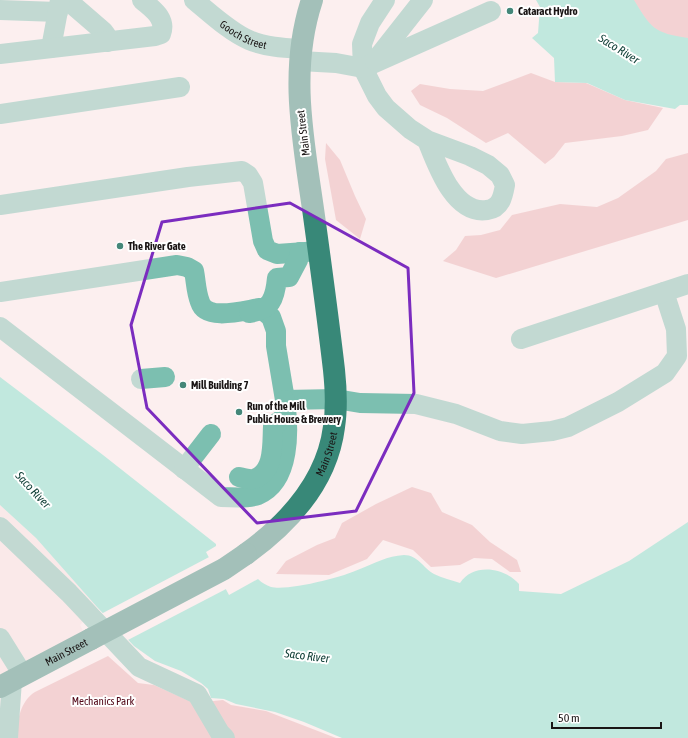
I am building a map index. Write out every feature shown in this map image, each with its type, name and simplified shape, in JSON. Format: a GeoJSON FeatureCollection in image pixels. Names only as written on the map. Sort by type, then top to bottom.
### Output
{"type":"FeatureCollection","features":[{"type":"Feature","properties":{"kind":"main road","name":"Main Street"},"geometry":{"type":"LineString","coordinates":[[12,681],[224,569],[264,541],[288,520],[306,498],[329,450],[334,428],[336,399],[334,370],[309,252],[299,89],[300,55],[303,34],[312,0]]}},
{"type":"Feature","properties":{"kind":"street"},"geometry":{"type":"LineString","coordinates":[[0,54],[156,36],[161,34],[163,27],[159,16],[142,0]]}},
{"type":"Feature","properties":{"kind":"street","name":"Gooch Street"},"geometry":{"type":"LineString","coordinates":[[194,0],[233,31],[248,40],[282,48],[300,55],[336,63],[368,65]]}},
{"type":"Feature","properties":{"kind":"street"},"geometry":{"type":"LineString","coordinates":[[385,0],[370,23],[362,44],[372,88],[386,108],[410,129],[427,140]]}},
{"type":"Feature","properties":{"kind":"street"},"geometry":{"type":"LineString","coordinates":[[368,65],[423,0]]}},
{"type":"Feature","properties":{"kind":"street"},"geometry":{"type":"LineString","coordinates":[[0,10],[62,4],[104,31],[107,42]]}},
{"type":"Feature","properties":{"kind":"street"},"geometry":{"type":"LineString","coordinates":[[51,48],[62,4]]}},
{"type":"Feature","properties":{"kind":"street"},"geometry":{"type":"LineString","coordinates":[[368,65],[491,11]]}},
{"type":"Feature","properties":{"kind":"street"},"geometry":{"type":"LineString","coordinates":[[0,114],[180,87]]}},
{"type":"Feature","properties":{"kind":"street"},"geometry":{"type":"LineString","coordinates":[[0,204],[188,177],[242,171],[248,175],[253,183],[264,246],[267,250],[277,254],[309,252]]}},
{"type":"Feature","properties":{"kind":"street"},"geometry":{"type":"LineString","coordinates":[[40,272],[60,278],[183,263],[194,268],[204,310],[209,315],[215,317],[254,312],[265,309],[273,299],[276,292],[277,278],[290,277],[298,260],[309,252]]}},
{"type":"Feature","properties":{"kind":"street"},"geometry":{"type":"LineString","coordinates":[[0,292],[177,265],[187,267],[194,271],[200,303],[208,311],[220,314],[260,308],[271,317],[276,331],[276,346],[286,408],[287,444],[283,464],[277,478],[267,489],[257,495],[241,498],[221,497],[0,327]]}},
{"type":"Feature","properties":{"kind":"street"},"geometry":{"type":"LineString","coordinates":[[521,339],[688,284]]}},
{"type":"Feature","properties":{"kind":"street"},"geometry":{"type":"LineString","coordinates":[[239,478],[253,480],[264,474],[271,458],[272,426],[286,408],[336,399],[360,403],[416,404],[456,414],[500,431],[522,434],[568,427],[618,402],[665,373],[678,356],[676,329],[664,292]]}},
{"type":"Feature","properties":{"kind":"street"},"geometry":{"type":"LineString","coordinates":[[141,379],[165,376]]}},
{"type":"Feature","properties":{"kind":"street"},"geometry":{"type":"LineString","coordinates":[[184,468],[211,434]]}},
{"type":"Feature","properties":{"kind":"street"},"geometry":{"type":"LineString","coordinates":[[0,527],[70,594],[139,667],[197,694],[220,733],[225,738]]}},
{"type":"Feature","properties":{"kind":"street"},"geometry":{"type":"LineString","coordinates":[[0,638],[12,681],[8,738]]}},
{"type":"Feature","properties":{"kind":"highlighted area"},"geometry":{"type":"Polygon","coordinates":[[[290,203],[408,268],[414,393],[356,511],[257,523],[147,408],[131,325],[162,222],[290,203]]]}},
{"type":"Feature","properties":{"kind":"shaded area"},"geometry":{"type":"Polygon","coordinates":[[[0,505],[36,538],[97,607],[80,625],[88,641],[0,687],[0,505]]]}},
{"type":"Feature","properties":{"kind":"green space"},"geometry":{"type":"Polygon","coordinates":[[[624,0],[688,0],[688,42],[655,32],[624,0]]]}},
{"type":"Feature","properties":{"kind":"green space"},"geometry":{"type":"Polygon","coordinates":[[[531,73],[555,82],[586,83],[625,100],[663,108],[648,130],[622,136],[565,143],[554,157],[545,164],[508,133],[486,143],[447,118],[420,105],[411,91],[420,84],[450,89],[483,91],[531,73]]]}},
{"type":"Feature","properties":{"kind":"green space"},"geometry":{"type":"Polygon","coordinates":[[[326,143],[340,160],[366,219],[360,239],[336,220],[325,159],[326,143]]]}},
{"type":"Feature","properties":{"kind":"green space"},"geometry":{"type":"Polygon","coordinates":[[[688,153],[688,220],[496,278],[443,261],[456,250],[465,236],[481,235],[500,230],[512,215],[560,204],[597,207],[618,198],[656,171],[666,159],[688,153]]]}},
{"type":"Feature","properties":{"kind":"green space"},"geometry":{"type":"Polygon","coordinates":[[[412,487],[431,493],[442,512],[472,525],[490,542],[517,560],[521,572],[510,572],[492,559],[474,558],[460,565],[431,567],[413,550],[383,540],[367,559],[329,575],[276,574],[286,561],[317,545],[335,538],[342,523],[376,504],[412,487]]]}},
{"type":"Feature","properties":{"kind":"green space","name":"Mechanics Park"},"geometry":{"type":"Polygon","coordinates":[[[108,656],[138,683],[154,685],[194,703],[223,700],[231,705],[266,711],[336,738],[16,738],[20,712],[30,696],[35,692],[108,656]]]}},
{"type":"Feature","properties":{"kind":"water","name":"Saco River"},"geometry":{"type":"Polygon","coordinates":[[[536,0],[634,0],[645,17],[655,28],[668,34],[688,38],[688,105],[680,105],[675,109],[625,100],[587,83],[555,82],[554,58],[532,38],[538,33],[540,7],[536,0]]]}},
{"type":"Feature","properties":{"kind":"water","name":"Saco River"},"geometry":{"type":"Polygon","coordinates":[[[0,377],[103,455],[216,544],[216,546],[206,552],[229,595],[258,579],[271,587],[279,588],[303,585],[341,576],[387,558],[404,555],[417,559],[430,571],[440,577],[460,583],[473,572],[489,570],[497,571],[513,578],[519,584],[519,591],[561,594],[629,561],[688,522],[688,738],[342,738],[275,712],[236,704],[224,699],[211,698],[208,689],[201,683],[181,671],[155,661],[134,646],[36,538],[0,505],[0,377]]]}},
{"type":"Feature","properties":{"kind":"pier"},"geometry":{"type":"Polygon","coordinates":[[[211,556],[228,588],[126,641],[101,614],[211,556]]]}},
{"type":"Feature","properties":{"kind":"place","name":"Cataract Hydro"},"geometry":{"type":"Point","coordinates":[510,11]}},
{"type":"Feature","properties":{"kind":"place","name":"The River Gate"},"geometry":{"type":"Point","coordinates":[120,246]}},
{"type":"Feature","properties":{"kind":"place","name":"Mill Building 7"},"geometry":{"type":"Point","coordinates":[183,385]}},
{"type":"Feature","properties":{"kind":"place","name":"Run of the Mill Public House & Brewery"},"geometry":{"type":"Point","coordinates":[239,412]}}]}
